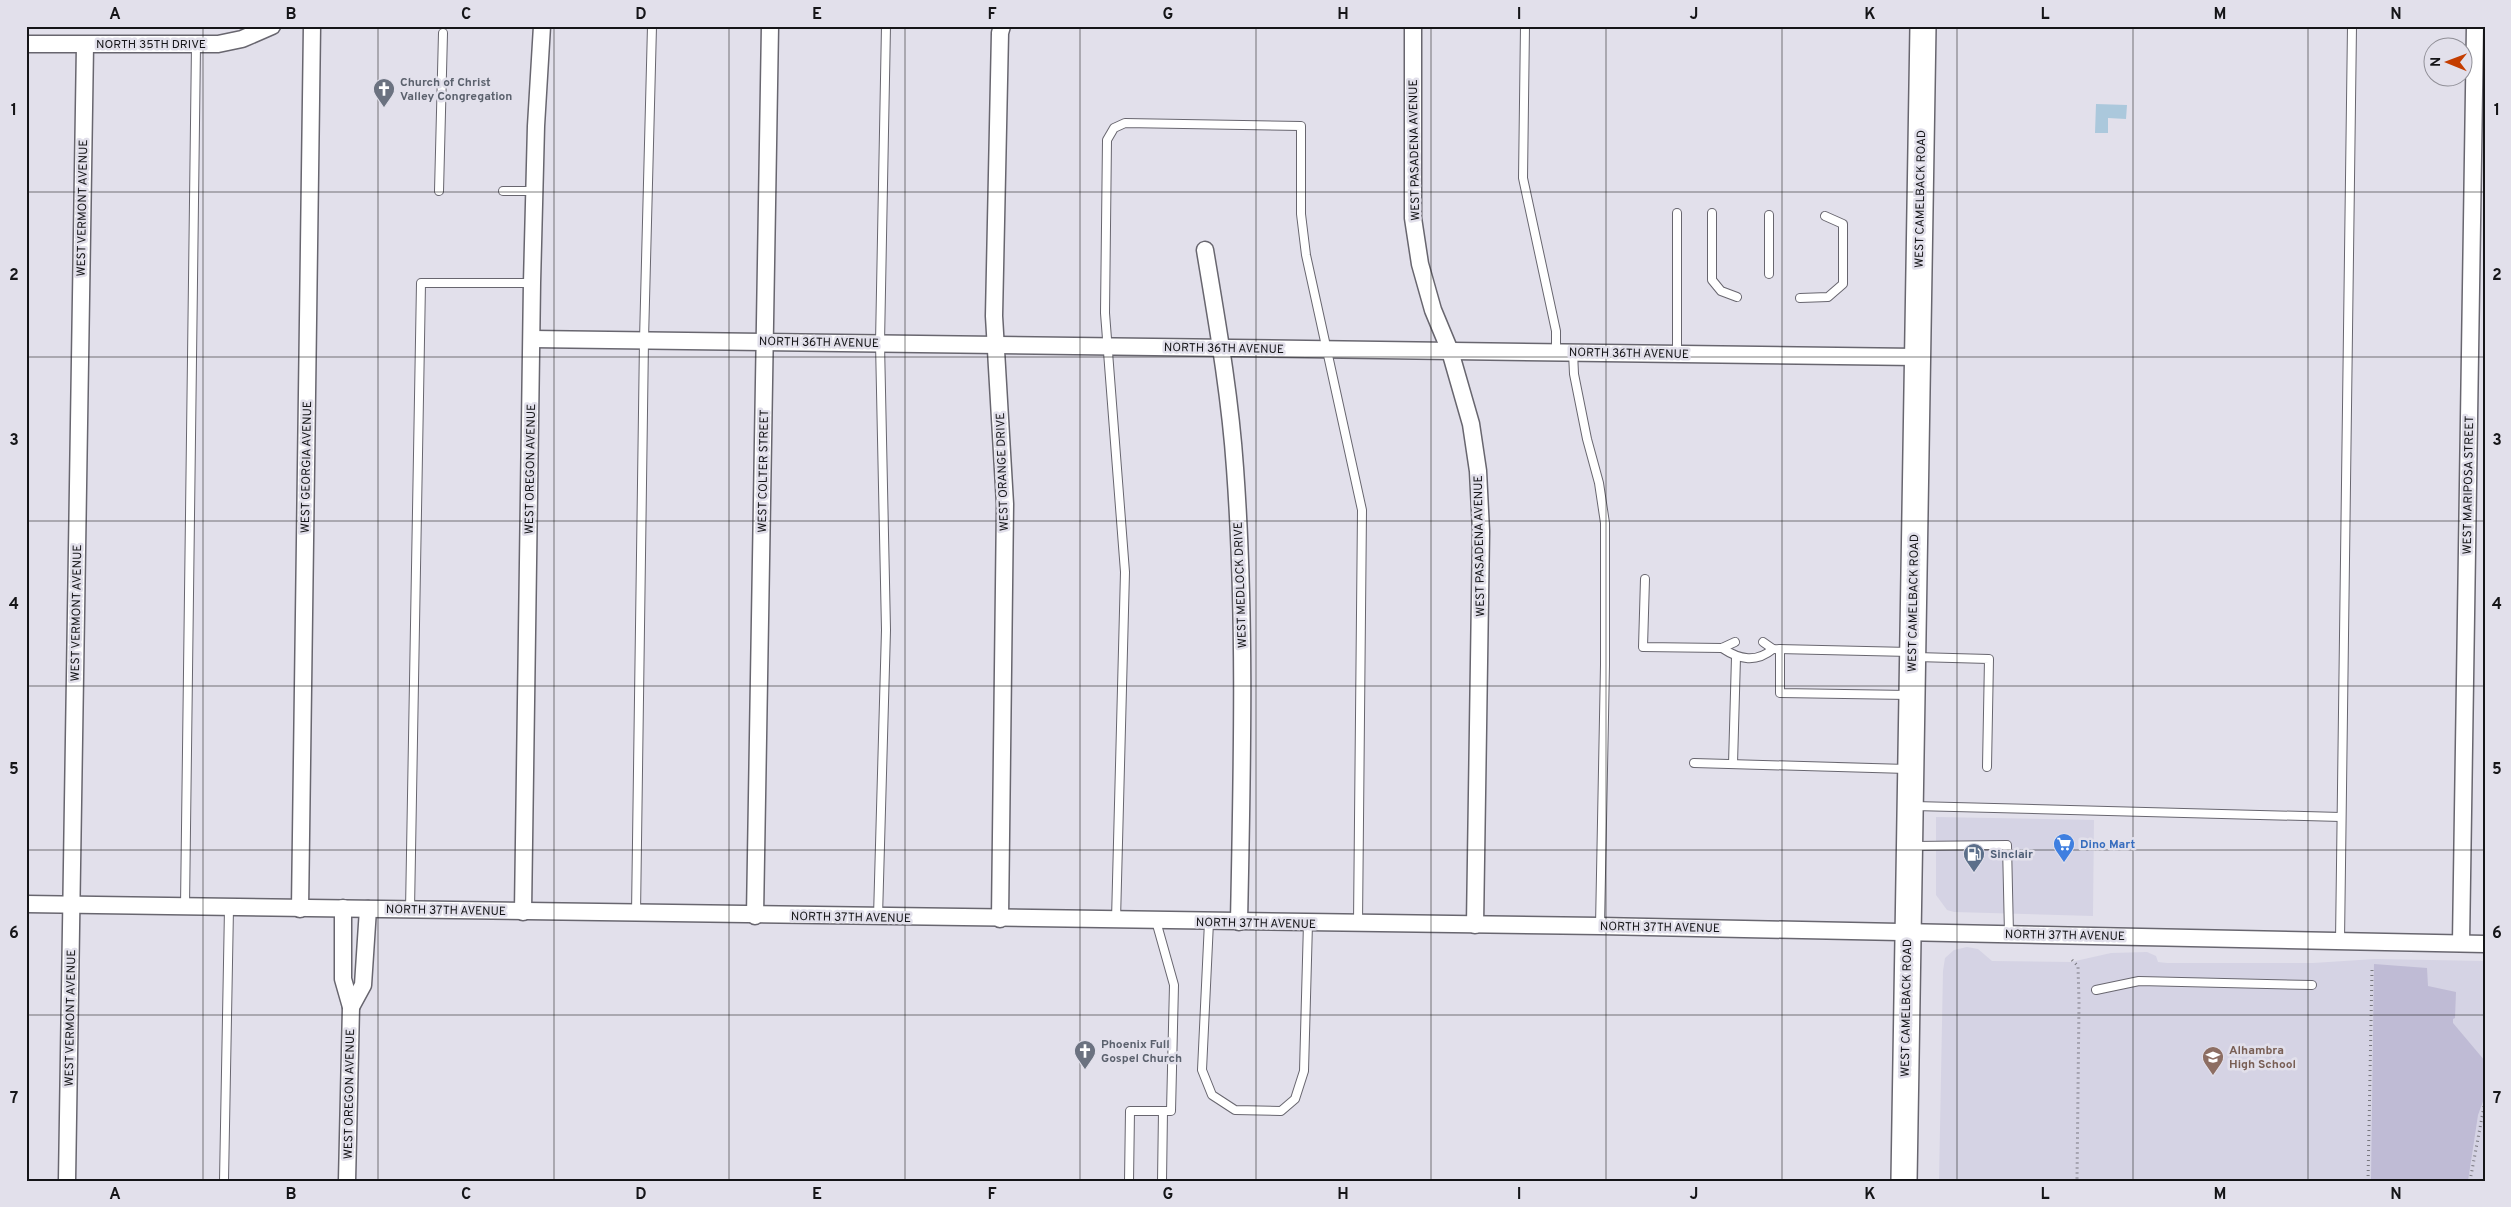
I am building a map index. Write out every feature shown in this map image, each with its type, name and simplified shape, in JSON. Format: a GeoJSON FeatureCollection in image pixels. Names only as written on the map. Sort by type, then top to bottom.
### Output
{"type":"FeatureCollection","features":[{"type":"Feature","properties":{"kind":"main road","name":"WEST CAMELBACK ROAD"},"geometry":{"type":"LineString","coordinates":[[1904,1181],[1923,26]]}},
{"type":"Feature","properties":{"kind":"street","name":"NORTH 35TH DRIVE"},"geometry":{"type":"LineString","coordinates":[[26,44],[218,44],[242,39],[272,26]]}},
{"type":"Feature","properties":{"kind":"street","name":"WEST GEORGIA AVENUE"},"geometry":{"type":"LineString","coordinates":[[300,909],[312,26]]}},
{"type":"Feature","properties":{"kind":"street","name":"WEST OREGON AVENUE"},"geometry":{"type":"LineString","coordinates":[[524,912],[532,283],[534,191],[542,26]]}},
{"type":"Feature","properties":{"kind":"street","name":"WEST COLTER STREET"},"geometry":{"type":"LineString","coordinates":[[755,916],[770,26]]}},
{"type":"Feature","properties":{"kind":"street","name":"WEST ORANGE DRIVE"},"geometry":{"type":"LineString","coordinates":[[1000,919],[1006,504],[994,306],[1000,33],[1002,26]]}},
{"type":"Feature","properties":{"kind":"street","name":"WEST PASADENA AVENUE"},"geometry":{"type":"LineString","coordinates":[[1413,26],[1413,218],[1420,264],[1433,310],[1450,351],[1471,424],[1478,472],[1481,521],[1475,925]]}},
{"type":"Feature","properties":{"kind":"street","name":"WEST MARIPOSA STREET"},"geometry":{"type":"LineString","coordinates":[[2461,944],[2475,26]]}},
{"type":"Feature","properties":{"kind":"street","name":"WEST VERMONT AVENUE"},"geometry":{"type":"LineString","coordinates":[[67,1181],[85,44]]}},
{"type":"Feature","properties":{"kind":"street","name":"WEST MEDLOCK DRIVE"},"geometry":{"type":"LineString","coordinates":[[1205,250],[1221,348],[1235,466],[1239,543],[1242,646],[1239,922]]}},
{"type":"Feature","properties":{"kind":"street","name":"NORTH 36TH AVENUE"},"geometry":{"type":"LineString","coordinates":[[532,338],[1917,357]]}},
{"type":"Feature","properties":{"kind":"street","name":"NORTH 37TH AVENUE"},"geometry":{"type":"LineString","coordinates":[[26,904],[755,916],[1908,931],[2485,944]]}},
{"type":"Feature","properties":{"kind":"street","name":"WEST OREGON AVENUE"},"geometry":{"type":"LineString","coordinates":[[343,908],[343,979],[351,1007],[347,1181]]}},
{"type":"Feature","properties":{"kind":"street","name":"WEST OREGON AVENUE"},"geometry":{"type":"LineString","coordinates":[[351,1007],[363,985],[368,909]]}},
{"type":"Feature","properties":{"kind":"lane"},"geometry":{"type":"LineString","coordinates":[[636,914],[644,340],[652,26]]}},
{"type":"Feature","properties":{"kind":"lane"},"geometry":{"type":"LineString","coordinates":[[878,917],[886,630],[880,343],[886,26]]}},
{"type":"Feature","properties":{"kind":"lane"},"geometry":{"type":"LineString","coordinates":[[1526,26],[1523,178],[1556,331],[1556,352]]}},
{"type":"Feature","properties":{"kind":"lane"},"geometry":{"type":"LineString","coordinates":[[2340,941],[2352,26]]}},
{"type":"Feature","properties":{"kind":"lane"},"geometry":{"type":"LineString","coordinates":[[440,191],[443,33]]}},
{"type":"Feature","properties":{"kind":"lane"},"geometry":{"type":"LineString","coordinates":[[185,907],[196,45]]}},
{"type":"Feature","properties":{"kind":"lane"},"geometry":{"type":"LineString","coordinates":[[1116,920],[1125,572],[1105,313],[1107,140],[1114,128],[1125,123],[1302,126],[1300,214],[1306,255],[1362,510],[1358,924]]}},
{"type":"Feature","properties":{"kind":"lane"},"geometry":{"type":"LineString","coordinates":[[503,191],[534,191]]}},
{"type":"Feature","properties":{"kind":"lane"},"geometry":{"type":"LineString","coordinates":[[1677,213],[1677,354]]}},
{"type":"Feature","properties":{"kind":"lane"},"geometry":{"type":"LineString","coordinates":[[1712,214],[1712,280],[1721,291],[1737,297]]}},
{"type":"Feature","properties":{"kind":"lane"},"geometry":{"type":"LineString","coordinates":[[1769,215],[1769,274]]}},
{"type":"Feature","properties":{"kind":"lane"},"geometry":{"type":"LineString","coordinates":[[1800,298],[1828,297],[1843,284],[1843,224],[1826,216]]}},
{"type":"Feature","properties":{"kind":"lane"},"geometry":{"type":"LineString","coordinates":[[410,910],[421,283],[532,283]]}},
{"type":"Feature","properties":{"kind":"lane"},"geometry":{"type":"LineString","coordinates":[[1573,352],[1574,374],[1587,439],[1599,483],[1605,523],[1606,665],[1600,926]]}},
{"type":"Feature","properties":{"kind":"lane"},"geometry":{"type":"LineString","coordinates":[[1645,579],[1644,647],[1722,648],[1735,642]]}},
{"type":"Feature","properties":{"kind":"lane"},"geometry":{"type":"LineString","coordinates":[[1763,642],[1777,649],[1989,659],[1987,767]]}},
{"type":"Feature","properties":{"kind":"lane"},"geometry":{"type":"LineString","coordinates":[[1722,648],[1736,657],[1762,658],[1777,649]]}},
{"type":"Feature","properties":{"kind":"lane"},"geometry":{"type":"LineString","coordinates":[[1777,649],[1780,693],[1911,695]]}},
{"type":"Feature","properties":{"kind":"lane"},"geometry":{"type":"LineString","coordinates":[[1733,764],[1736,657]]}},
{"type":"Feature","properties":{"kind":"lane"},"geometry":{"type":"LineString","coordinates":[[1694,764],[1910,769]]}},
{"type":"Feature","properties":{"kind":"lane"},"geometry":{"type":"LineString","coordinates":[[1910,806],[2342,817]]}},
{"type":"Feature","properties":{"kind":"lane"},"geometry":{"type":"LineString","coordinates":[[1909,846],[2007,844],[2009,934]]}},
{"type":"Feature","properties":{"kind":"lane"},"geometry":{"type":"LineString","coordinates":[[224,1181],[229,908]]}},
{"type":"Feature","properties":{"kind":"lane"},"geometry":{"type":"LineString","coordinates":[[1129,1181],[1130,1111],[1171,1111],[1174,985],[1156,921]]}},
{"type":"Feature","properties":{"kind":"lane"},"geometry":{"type":"LineString","coordinates":[[1209,922],[1202,1070],[1212,1095],[1235,1110],[1281,1111],[1295,1099],[1304,1072],[1308,923]]}},
{"type":"Feature","properties":{"kind":"lane"},"geometry":{"type":"LineString","coordinates":[[2096,990],[2138,981],[2312,985]]}},
{"type":"Feature","properties":{"kind":"lane"},"geometry":{"type":"LineString","coordinates":[[1162,1181],[1163,1111]]}},
{"type":"Feature","properties":{"kind":"path"},"geometry":{"type":"LineString","coordinates":[[2072,960],[2078,966],[2079,1002],[2077,1181]]}},
{"type":"Feature","properties":{"kind":"path"},"geometry":{"type":"LineString","coordinates":[[2368,1181],[2372,969]]}},
{"type":"Feature","properties":{"kind":"path"},"geometry":{"type":"LineString","coordinates":[[2470,1181],[2485,1101]]}},
{"type":"Feature","properties":{"kind":"shaded area"},"geometry":{"type":"Polygon","coordinates":[[[1936,817],[2094,820],[2093,916],[1954,912],[1947,910],[1936,895],[1936,817]]]}},
{"type":"Feature","properties":{"kind":"shaded area","name":"Alhambra High School"},"geometry":{"type":"Polygon","coordinates":[[[1967,947],[1978,949],[1992,961],[2071,962],[2111,953],[2147,952],[2156,956],[2158,962],[2167,963],[2313,963],[2375,959],[2485,961],[2485,1181],[1939,1181],[1943,971],[1945,958],[1954,950],[1967,947]]]}},
{"type":"Feature","properties":{"kind":"shaded area"},"geometry":{"type":"Polygon","coordinates":[[[2374,964],[2427,968],[2428,986],[2456,992],[2455,1018],[2453,1023],[2485,1061],[2485,1096],[2478,1115],[2468,1181],[2371,1181],[2374,964]]]}},
{"type":"Feature","properties":{"kind":"water"},"geometry":{"type":"Polygon","coordinates":[[[2096,104],[2127,105],[2126,119],[2108,118],[2108,133],[2095,133],[2096,104]]]}},
{"type":"Feature","properties":{"kind":"place","name":"Church of Christ Valley Congregation"},"geometry":{"type":"Point","coordinates":[384,108]}},
{"type":"Feature","properties":{"kind":"place","name":"Dino Mart"},"geometry":{"type":"Point","coordinates":[2064,863]}},
{"type":"Feature","properties":{"kind":"place","name":"Sinclair"},"geometry":{"type":"Point","coordinates":[1974,873]}},
{"type":"Feature","properties":{"kind":"place","name":"Phoenix Full Gospel Church"},"geometry":{"type":"Point","coordinates":[1085,1070]}},
{"type":"Feature","properties":{"kind":"place","name":"Alhambra High School"},"geometry":{"type":"Point","coordinates":[2213,1076]}}]}
